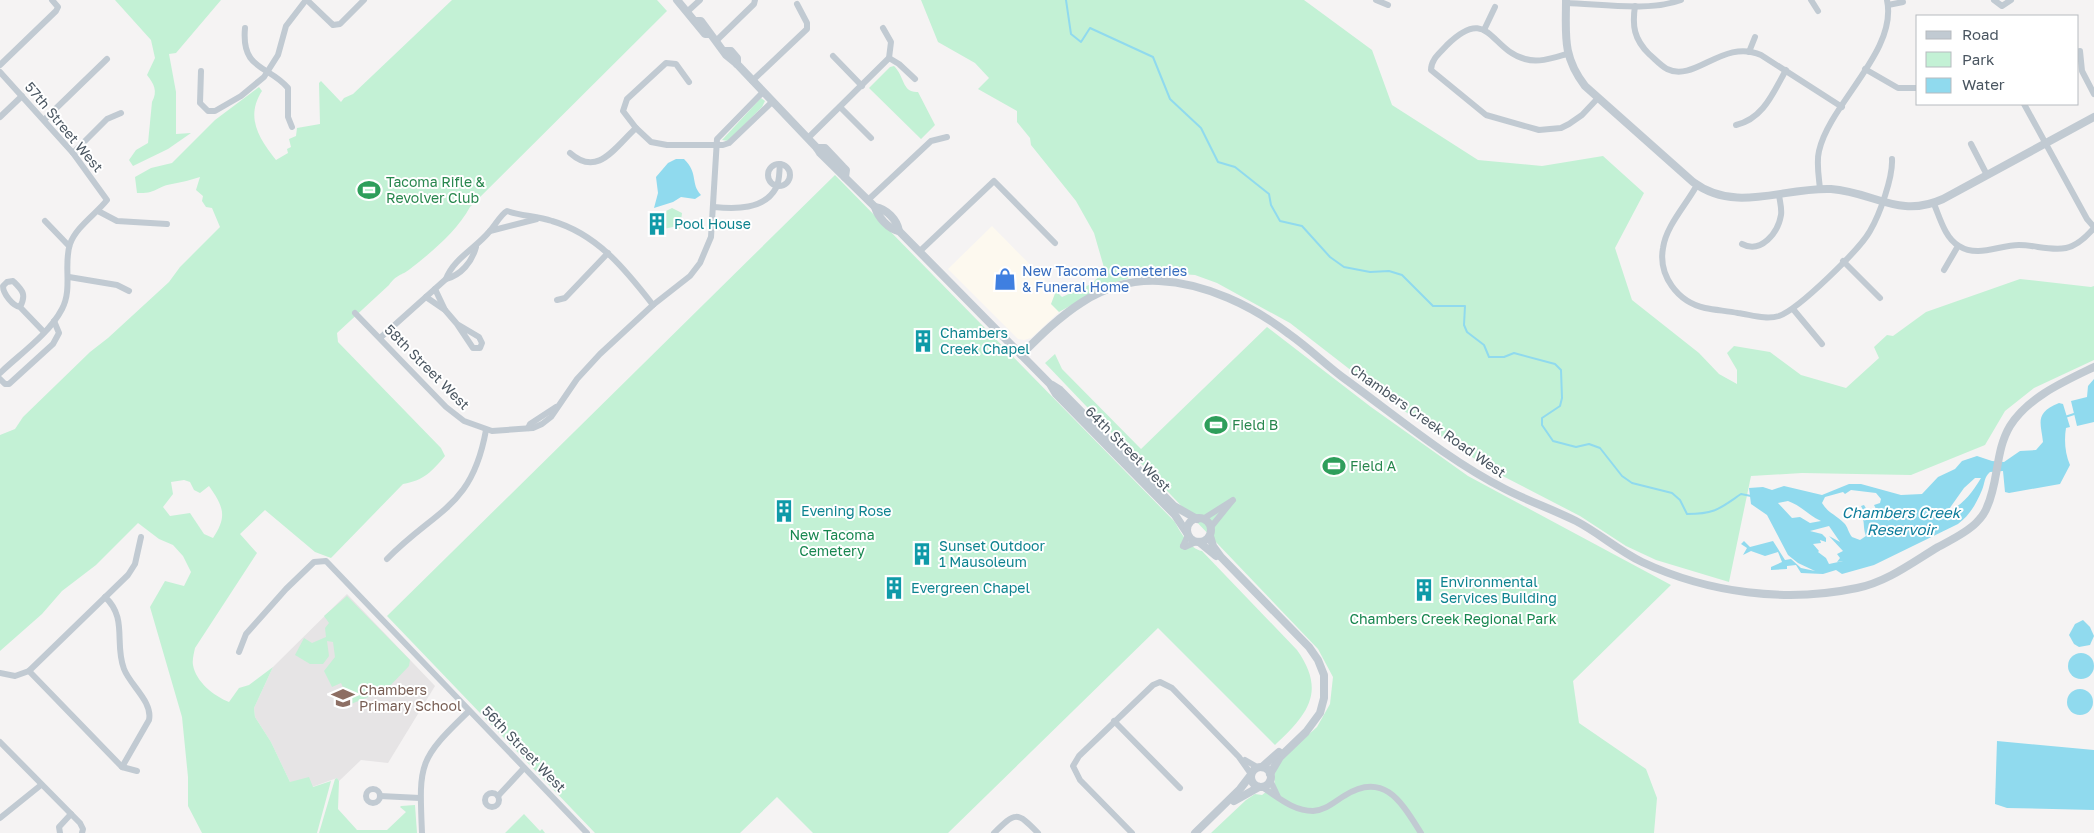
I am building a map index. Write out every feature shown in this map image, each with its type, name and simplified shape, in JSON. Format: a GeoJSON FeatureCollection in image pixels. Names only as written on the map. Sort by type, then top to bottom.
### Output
{"type":"FeatureCollection","features":[{"type":"Feature","properties":{"kind":"street"},"geometry":{"type":"LineString","coordinates":[[0,65],[56,11],[58,7],[52,0]]}},
{"type":"Feature","properties":{"kind":"street"},"geometry":{"type":"LineString","coordinates":[[201,71],[200,103],[208,111],[215,111],[251,89],[266,73],[278,55],[286,26],[307,0],[333,25],[340,24],[364,0]]}},
{"type":"Feature","properties":{"kind":"street"},"geometry":{"type":"LineString","coordinates":[[677,0],[697,21],[697,25],[705,34],[709,34],[716,41],[732,62],[737,64],[838,172],[875,207],[877,214],[892,230],[899,231],[1021,355]]}},
{"type":"Feature","properties":{"kind":"street"},"geometry":{"type":"LineString","coordinates":[[688,11],[700,0]]}},
{"type":"Feature","properties":{"kind":"street"},"geometry":{"type":"LineString","coordinates":[[716,41],[754,4],[755,0]]}},
{"type":"Feature","properties":{"kind":"street"},"geometry":{"type":"LineString","coordinates":[[1376,0],[1388,5]]}},
{"type":"Feature","properties":{"kind":"street"},"geometry":{"type":"LineString","coordinates":[[1681,0],[1660,5],[1635,6],[1566,2],[1567,54],[1576,74],[1598,98],[1697,185],[1718,195],[1736,199],[1820,189],[1842,190],[1881,202],[1912,208],[1934,204],[2094,117]]}},
{"type":"Feature","properties":{"kind":"street"},"geometry":{"type":"LineString","coordinates":[[1811,0],[1818,11]]}},
{"type":"Feature","properties":{"kind":"street"},"geometry":{"type":"LineString","coordinates":[[1994,0],[2002,6],[2011,0]]}},
{"type":"Feature","properties":{"kind":"street"},"geometry":{"type":"LineString","coordinates":[[1820,189],[1818,153],[1822,141],[1885,34],[1889,16],[1888,2],[1903,2]]}},
{"type":"Feature","properties":{"kind":"street"},"geometry":{"type":"LineString","coordinates":[[752,81],[807,29],[807,23],[797,4]]}},
{"type":"Feature","properties":{"kind":"street"},"geometry":{"type":"LineString","coordinates":[[1635,6],[1635,35],[1642,47],[1667,69],[1686,71],[1722,55],[1738,51],[1749,52],[1761,55],[1842,107]]}},
{"type":"Feature","properties":{"kind":"street"},"geometry":{"type":"LineString","coordinates":[[1484,30],[1495,7]]}},
{"type":"Feature","properties":{"kind":"street"},"geometry":{"type":"LineString","coordinates":[[245,28],[244,38],[248,52],[254,62],[288,88],[288,117],[292,127]]}},
{"type":"Feature","properties":{"kind":"street"},"geometry":{"type":"LineString","coordinates":[[808,138],[889,58],[891,42],[883,28]]}},
{"type":"Feature","properties":{"kind":"street"},"geometry":{"type":"LineString","coordinates":[[1567,54],[1538,61],[1523,59],[1484,30],[1475,28],[1462,32],[1436,56],[1431,63],[1430,70],[1486,115],[1539,130],[1550,130],[1569,124],[1582,115],[1598,98]]}},
{"type":"Feature","properties":{"kind":"street"},"geometry":{"type":"LineString","coordinates":[[1749,52],[1755,37]]}},
{"type":"Feature","properties":{"kind":"street"},"geometry":{"type":"LineString","coordinates":[[2080,51],[2082,71],[2094,94]]}},
{"type":"Feature","properties":{"kind":"street"},"geometry":{"type":"LineString","coordinates":[[832,56],[862,86]]}},
{"type":"Feature","properties":{"kind":"street"},"geometry":{"type":"LineString","coordinates":[[889,58],[899,64],[915,79]]}},
{"type":"Feature","properties":{"kind":"street"},"geometry":{"type":"LineString","coordinates":[[44,120],[107,59]]}},
{"type":"Feature","properties":{"kind":"street"},"geometry":{"type":"LineString","coordinates":[[689,82],[676,64],[670,62],[663,64],[625,102],[624,114],[636,128],[655,143],[716,146],[729,143],[772,102]]}},
{"type":"Feature","properties":{"kind":"street"},"geometry":{"type":"LineString","coordinates":[[1736,126],[1750,121],[1757,115],[1786,70]]}},
{"type":"Feature","properties":{"kind":"street"},"geometry":{"type":"LineString","coordinates":[[1865,70],[1898,88],[1916,88]]}},
{"type":"Feature","properties":{"kind":"street","name":"57th Street West"},"geometry":{"type":"LineString","coordinates":[[0,72],[72,153],[107,200],[98,211]]}},
{"type":"Feature","properties":{"kind":"street"},"geometry":{"type":"LineString","coordinates":[[387,559],[418,530],[460,496],[478,465],[486,430],[536,427],[547,421],[556,407],[600,354],[653,304],[690,276],[700,263],[710,237],[714,206],[718,136],[763,92]]}},
{"type":"Feature","properties":{"kind":"street"},"geometry":{"type":"LineString","coordinates":[[0,118],[22,96]]}},
{"type":"Feature","properties":{"kind":"street"},"geometry":{"type":"LineString","coordinates":[[1934,204],[1944,229],[1958,246],[1982,252],[2018,241],[2065,248],[2076,244],[2094,227],[2087,219],[2025,105]]}},
{"type":"Feature","properties":{"kind":"street"},"geometry":{"type":"LineString","coordinates":[[840,107],[871,138]]}},
{"type":"Feature","properties":{"kind":"street"},"geometry":{"type":"LineString","coordinates":[[72,153],[107,119],[121,113]]}},
{"type":"Feature","properties":{"kind":"street"},"geometry":{"type":"LineString","coordinates":[[570,153],[580,162],[588,164],[598,162],[636,128]]}},
{"type":"Feature","properties":{"kind":"street"},"geometry":{"type":"LineString","coordinates":[[868,200],[931,142],[947,137]]}},
{"type":"Feature","properties":{"kind":"street"},"geometry":{"type":"LineString","coordinates":[[1971,144],[1987,175]]}},
{"type":"Feature","properties":{"kind":"street"},"geometry":{"type":"LineString","coordinates":[[1697,185],[1670,230],[1663,246],[1665,271],[1673,287],[1683,298],[1705,308],[1772,318],[1793,309],[1843,261],[1870,231],[1892,169],[1892,159]]}},
{"type":"Feature","properties":{"kind":"street"},"geometry":{"type":"LineString","coordinates":[[714,206],[736,208],[753,205],[768,196],[777,187],[784,186],[790,177],[787,167],[780,164],[772,166],[768,172],[770,183],[777,187]]}},
{"type":"Feature","properties":{"kind":"street"},"geometry":{"type":"LineString","coordinates":[[777,187],[780,164]]}},
{"type":"Feature","properties":{"kind":"street"},"geometry":{"type":"LineString","coordinates":[[919,252],[994,181],[1055,243]]}},
{"type":"Feature","properties":{"kind":"street"},"geometry":{"type":"LineString","coordinates":[[1742,244],[1750,247],[1756,246],[1770,237],[1777,227],[1781,213],[1779,195]]}},
{"type":"Feature","properties":{"kind":"street"},"geometry":{"type":"LineString","coordinates":[[0,373],[44,332],[63,307],[69,277],[69,246],[76,233],[98,211],[117,221],[167,224]]}},
{"type":"Feature","properties":{"kind":"street"},"geometry":{"type":"LineString","coordinates":[[380,338],[446,279],[449,272],[468,252],[476,247],[507,211],[540,218],[578,231],[608,253],[653,304]]}},
{"type":"Feature","properties":{"kind":"street"},"geometry":{"type":"LineString","coordinates":[[490,232],[540,218]]}},
{"type":"Feature","properties":{"kind":"street"},"geometry":{"type":"LineString","coordinates":[[45,221],[69,246]]}},
{"type":"Feature","properties":{"kind":"street"},"geometry":{"type":"LineString","coordinates":[[1944,270],[1958,246]]}},
{"type":"Feature","properties":{"kind":"street"},"geometry":{"type":"LineString","coordinates":[[557,300],[565,298],[608,253]]}},
{"type":"Feature","properties":{"kind":"street"},"geometry":{"type":"LineString","coordinates":[[1843,261],[1880,298]]}},
{"type":"Feature","properties":{"kind":"street"},"geometry":{"type":"LineString","coordinates":[[69,277],[117,285],[129,290]]}},
{"type":"Feature","properties":{"kind":"street","name":"Chambers Creek Road West"},"geometry":{"type":"LineString","coordinates":[[1021,355],[1070,309],[1113,286],[1141,281],[1160,281],[1198,288],[1243,305],[1275,323],[1344,378],[1438,447],[1505,490],[1547,507],[1586,527],[1640,561],[1683,577],[1750,594],[1788,595],[1861,587],[1887,577],[1976,523],[1989,504],[1998,460],[2006,435],[2022,411],[2043,394],[2094,367]]}},
{"type":"Feature","properties":{"kind":"street"},"geometry":{"type":"LineString","coordinates":[[434,289],[445,310]]}},
{"type":"Feature","properties":{"kind":"street"},"geometry":{"type":"LineString","coordinates":[[426,297],[445,310],[458,324]]}},
{"type":"Feature","properties":{"kind":"street"},"geometry":{"type":"LineString","coordinates":[[20,307],[44,332]]}},
{"type":"Feature","properties":{"kind":"street"},"geometry":{"type":"LineString","coordinates":[[1793,309],[1822,344]]}},
{"type":"Feature","properties":{"kind":"street","name":"58th Street West"},"geometry":{"type":"LineString","coordinates":[[355,313],[452,412],[471,425],[486,430]]}},
{"type":"Feature","properties":{"kind":"street"},"geometry":{"type":"LineString","coordinates":[[0,379],[9,384],[53,344],[60,333],[54,321]]}},
{"type":"Feature","properties":{"kind":"street","name":"64th Street West"},"geometry":{"type":"LineString","coordinates":[[1021,355],[1050,384],[1060,390],[1174,506],[1200,519]]}},
{"type":"Feature","properties":{"kind":"street","name":"64th Street West"},"geometry":{"type":"LineString","coordinates":[[1050,384],[1056,394],[1180,520],[1188,534]]}},
{"type":"Feature","properties":{"kind":"street"},"geometry":{"type":"LineString","coordinates":[[1195,833],[1240,789],[1250,775],[1311,720],[1319,705],[1323,682],[1315,662],[1302,644],[1210,550],[1198,542],[1188,534],[1190,523],[1233,500],[1204,542],[1198,542]]}},
{"type":"Feature","properties":{"kind":"street"},"geometry":{"type":"LineString","coordinates":[[1200,519],[1211,531],[1213,546],[1221,556],[1314,653],[1321,667],[1324,698],[1320,713],[1306,732],[1280,757],[1270,777],[1260,787],[1236,799],[1201,833]]}},
{"type":"Feature","properties":{"kind":"street"},"geometry":{"type":"LineString","coordinates":[[0,673],[15,676],[29,671],[132,570],[142,537]]}},
{"type":"Feature","properties":{"kind":"street","name":"56th Street West"},"geometry":{"type":"LineString","coordinates":[[239,652],[246,634],[314,562],[322,560],[328,563],[587,833]]}},
{"type":"Feature","properties":{"kind":"street"},"geometry":{"type":"LineString","coordinates":[[105,598],[113,604],[118,615],[120,657],[125,672],[150,712],[149,720],[122,767]]}},
{"type":"Feature","properties":{"kind":"street"},"geometry":{"type":"LineString","coordinates":[[29,671],[122,767],[137,772]]}},
{"type":"Feature","properties":{"kind":"street"},"geometry":{"type":"LineString","coordinates":[[1132,833],[1080,780],[1073,766],[1079,756],[1114,721],[1149,688],[1160,682],[1172,688],[1239,756],[1250,775],[1252,783],[1290,806],[1313,811],[1325,808],[1360,788],[1381,789],[1390,792],[1400,800],[1421,833]]}},
{"type":"Feature","properties":{"kind":"street"},"geometry":{"type":"LineString","coordinates":[[422,833],[421,776],[428,755],[438,741],[469,711]]}},
{"type":"Feature","properties":{"kind":"street"},"geometry":{"type":"LineString","coordinates":[[1114,721],[1180,788]]}},
{"type":"Feature","properties":{"kind":"street"},"geometry":{"type":"LineString","coordinates":[[0,742],[84,829],[82,833]]}},
{"type":"Feature","properties":{"kind":"street"},"geometry":{"type":"LineString","coordinates":[[1239,756],[1260,767],[1270,777],[1279,799]]}},
{"type":"Feature","properties":{"kind":"street"},"geometry":{"type":"LineString","coordinates":[[498,796],[524,768]]}},
{"type":"Feature","properties":{"kind":"street"},"geometry":{"type":"LineString","coordinates":[[0,818],[41,784]]}},
{"type":"Feature","properties":{"kind":"street"},"geometry":{"type":"LineString","coordinates":[[380,796],[420,798]]}},
{"type":"Feature","properties":{"kind":"street"},"geometry":{"type":"LineString","coordinates":[[60,833],[58,827],[70,814]]}},
{"type":"Feature","properties":{"kind":"street"},"geometry":{"type":"LineString","coordinates":[[994,833],[1010,817],[1017,816],[1022,817],[1038,833]]}},
{"type":"Feature","properties":{"kind":"shaded area"},"geometry":{"type":"Polygon","coordinates":[[[992,226],[1056,291],[1051,304],[1059,312],[1031,338],[1018,339],[948,269],[992,226]]]}},
{"type":"Feature","properties":{"kind":"shaded area","name":"Chambers Primary School"},"geometry":{"type":"Polygon","coordinates":[[[347,594],[435,686],[388,763],[361,760],[339,781],[337,778],[312,787],[290,782],[271,742],[255,717],[254,708],[273,667],[347,594]]]}},
{"type":"Feature","properties":{"kind":"green space"},"geometry":{"type":"Polygon","coordinates":[[[115,0],[221,0],[176,53],[169,54],[176,92],[176,134],[191,133],[168,149],[133,166],[129,160],[136,150],[148,143],[152,102],[155,91],[147,75],[155,58],[151,40],[115,0]]]}},
{"type":"Feature","properties":{"kind":"green space"},"geometry":{"type":"Polygon","coordinates":[[[452,0],[657,0],[667,11],[470,207],[465,216],[443,241],[427,256],[394,279],[337,333],[338,342],[441,448],[445,456],[436,467],[422,478],[403,484],[331,558],[315,552],[265,510],[240,534],[257,553],[195,648],[193,665],[195,671],[207,688],[229,702],[239,688],[249,685],[273,667],[254,708],[255,717],[271,742],[290,782],[309,777],[313,787],[331,781],[317,833],[202,833],[188,806],[188,777],[182,717],[150,607],[165,581],[184,586],[191,572],[183,556],[173,545],[159,539],[138,523],[96,565],[62,591],[42,614],[0,651],[0,435],[15,429],[23,417],[90,352],[169,282],[180,267],[220,227],[212,208],[206,207],[202,201],[203,196],[196,190],[200,177],[167,185],[153,191],[137,193],[135,177],[151,168],[172,163],[215,120],[259,87],[262,91],[257,101],[254,119],[264,144],[276,160],[288,153],[287,149],[291,147],[289,139],[296,136],[297,128],[320,124],[319,83],[321,81],[341,102],[344,98],[353,94],[452,0]],[[184,480],[171,482],[173,494],[163,507],[170,516],[190,513],[204,534],[213,538],[222,517],[218,499],[209,486],[200,493],[194,490],[190,482],[184,480]]]}},
{"type":"Feature","properties":{"kind":"green space"},"geometry":{"type":"Polygon","coordinates":[[[921,0],[1304,0],[1372,50],[1392,105],[1478,160],[1542,166],[1603,156],[1644,193],[1615,248],[1632,300],[1699,353],[1719,374],[1737,384],[1737,370],[1727,353],[1734,346],[1770,352],[1801,375],[1846,388],[1879,358],[1874,347],[1887,335],[1893,336],[1926,312],[2020,279],[2094,286],[2094,360],[2034,388],[2005,411],[1985,445],[1911,475],[1802,473],[1751,476],[1729,582],[1656,560],[1626,546],[1580,516],[1491,470],[1397,406],[1290,323],[1217,283],[1195,275],[1152,272],[1112,283],[1059,312],[1051,304],[1056,291],[1062,297],[1091,284],[1105,271],[1094,233],[1076,201],[1031,145],[1030,138],[1017,122],[1017,111],[978,89],[989,78],[975,63],[938,42],[921,0]]]}},
{"type":"Feature","properties":{"kind":"green space"},"geometry":{"type":"Polygon","coordinates":[[[894,66],[906,87],[913,92],[918,92],[935,125],[921,139],[869,88],[890,67],[894,66]]]}},
{"type":"Feature","properties":{"kind":"green space"},"geometry":{"type":"Polygon","coordinates":[[[761,98],[765,101],[762,107],[728,141],[722,140],[761,98]]]}},
{"type":"Feature","properties":{"kind":"green space","name":"New Tacoma Cemetery"},"geometry":{"type":"Polygon","coordinates":[[[835,175],[1175,522],[1190,544],[1202,551],[1297,650],[1311,678],[1312,691],[1304,713],[1275,745],[1158,628],[948,833],[813,833],[777,797],[740,833],[595,833],[387,616],[835,175]]]}},
{"type":"Feature","properties":{"kind":"green space"},"geometry":{"type":"Polygon","coordinates":[[[672,208],[682,213],[680,229],[673,227],[654,231],[650,219],[672,208]]]}},
{"type":"Feature","properties":{"kind":"green space","name":"Chambers Creek Regional Park"},"geometry":{"type":"Polygon","coordinates":[[[1267,327],[1371,407],[1468,476],[1671,585],[1573,681],[1579,723],[1646,769],[1657,798],[1654,833],[1211,833],[1246,800],[1255,794],[1262,795],[1275,785],[1274,776],[1277,767],[1285,756],[1317,727],[1330,704],[1333,677],[1318,649],[1045,363],[1055,354],[1062,369],[1141,449],[1267,327]]]}},
{"type":"Feature","properties":{"kind":"green space"},"geometry":{"type":"Polygon","coordinates":[[[347,596],[410,660],[409,666],[386,690],[351,704],[341,683],[332,687],[324,671],[335,657],[333,642],[327,641],[329,656],[323,664],[310,664],[295,655],[304,638],[312,643],[326,637],[325,628],[329,623],[324,616],[347,596]]]}},
{"type":"Feature","properties":{"kind":"green space"},"geometry":{"type":"Polygon","coordinates":[[[337,778],[339,781],[338,809],[357,830],[387,830],[406,812],[401,806],[415,805],[417,833],[319,833],[335,779],[337,778]]]}},
{"type":"Feature","properties":{"kind":"green space"},"geometry":{"type":"Polygon","coordinates":[[[524,814],[540,831],[542,829],[545,833],[505,833],[524,814]]]}},
{"type":"Feature","properties":{"kind":"water"},"geometry":{"type":"Polygon","coordinates":[[[676,159],[684,159],[689,164],[701,195],[695,199],[681,197],[673,202],[654,208],[658,193],[656,177],[668,163],[676,159]]]}},
{"type":"Feature","properties":{"kind":"water"},"geometry":{"type":"Polygon","coordinates":[[[2094,379],[2094,422],[2077,426],[2071,401],[2087,397],[2088,386],[2094,379]]]}},
{"type":"Feature","properties":{"kind":"water","name":"Chambers Creek Reservoir"},"geometry":{"type":"Polygon","coordinates":[[[2059,403],[2063,404],[2070,427],[2066,428],[2065,442],[2070,465],[2060,484],[2009,493],[2005,492],[2003,471],[1990,472],[1975,505],[1958,524],[1874,565],[1842,574],[1836,570],[1823,574],[1801,573],[1796,565],[1787,566],[1787,569],[1771,570],[1771,567],[1782,562],[1778,552],[1765,556],[1751,551],[1743,555],[1747,548],[1741,544],[1744,541],[1750,547],[1773,541],[1785,560],[1791,559],[1801,568],[1815,571],[1798,563],[1788,555],[1767,515],[1751,504],[1749,488],[1763,487],[1772,490],[1784,486],[1822,495],[1849,484],[1861,484],[1901,495],[1922,494],[1938,477],[1955,469],[1962,461],[1977,456],[1992,461],[2004,462],[2020,451],[2036,450],[2043,442],[2042,415],[2059,403]],[[1975,478],[1964,488],[1947,512],[1967,498],[1981,478],[1975,478]],[[1851,490],[1845,494],[1843,492],[1825,497],[1822,503],[1844,523],[1852,537],[1860,540],[1866,536],[1862,518],[1851,514],[1864,512],[1861,506],[1864,505],[1867,510],[1876,509],[1874,505],[1880,503],[1881,499],[1876,493],[1851,490]],[[1788,501],[1778,503],[1792,518],[1800,517],[1810,523],[1821,521],[1788,501]],[[1829,526],[1810,531],[1822,534],[1826,538],[1826,542],[1820,540],[1821,543],[1813,544],[1829,564],[1843,561],[1837,562],[1840,558],[1837,554],[1843,551],[1829,536],[1840,542],[1829,526]]]}},
{"type":"Feature","properties":{"kind":"water"},"geometry":{"type":"Polygon","coordinates":[[[2083,620],[2090,627],[2094,636],[2090,645],[2079,647],[2074,644],[2069,635],[2075,624],[2083,620]]]}},
{"type":"Feature","properties":{"kind":"water"},"geometry":{"type":"Polygon","coordinates":[[[2081,653],[2090,657],[2094,666],[2090,675],[2081,679],[2072,675],[2068,666],[2072,657],[2081,653]]]}},
{"type":"Feature","properties":{"kind":"water"},"geometry":{"type":"Polygon","coordinates":[[[2080,689],[2089,693],[2093,702],[2089,711],[2080,715],[2071,711],[2067,702],[2071,693],[2080,689]]]}},
{"type":"Feature","properties":{"kind":"water"},"geometry":{"type":"Polygon","coordinates":[[[1997,741],[2094,750],[2094,810],[2007,808],[1995,804],[1997,741]]]}},
{"type":"Feature","properties":{"kind":"waterway"},"geometry":{"type":"LineString","coordinates":[[1066,0],[1071,34],[1081,42],[1090,28],[1153,57],[1170,99],[1201,128],[1218,162],[1235,167],[1269,194],[1271,205],[1280,221],[1302,226],[1330,257],[1344,267],[1370,272],[1389,271],[1402,275],[1433,306],[1465,306],[1464,325],[1467,332],[1484,345],[1489,357],[1504,357],[1514,353],[1555,364],[1561,370],[1562,398],[1560,406],[1542,418],[1542,425],[1553,441],[1576,447],[1589,444],[1600,448],[1622,476],[1632,483],[1672,493],[1680,500],[1687,514],[1711,512],[1741,494],[1751,496]]}},
{"type":"Feature","properties":{"kind":"waterway"},"geometry":{"type":"LineString","coordinates":[[2065,417],[2074,414]]}},
{"type":"Feature","properties":{"kind":"place","name":"Tacoma Rifle & Revolver Club"},"geometry":{"type":"Point","coordinates":[369,190]}},
{"type":"Feature","properties":{"kind":"place","name":"Pool House"},"geometry":{"type":"Point","coordinates":[657,224]}},
{"type":"Feature","properties":{"kind":"place","name":"New Tacoma Cemeteries & Funeral Home"},"geometry":{"type":"Point","coordinates":[1005,279]}},
{"type":"Feature","properties":{"kind":"place","name":"Chambers Creek Chapel"},"geometry":{"type":"Point","coordinates":[923,341]}},
{"type":"Feature","properties":{"kind":"place","name":"Field B"},"geometry":{"type":"Point","coordinates":[1216,425]}},
{"type":"Feature","properties":{"kind":"place","name":"Field A"},"geometry":{"type":"Point","coordinates":[1334,466]}},
{"type":"Feature","properties":{"kind":"place","name":"Evening Rose"},"geometry":{"type":"Point","coordinates":[784,511]}},
{"type":"Feature","properties":{"kind":"place","name":"Sunset Outdoor 1 Mausoleum"},"geometry":{"type":"Point","coordinates":[922,554]}},
{"type":"Feature","properties":{"kind":"place","name":"Evergreen Chapel"},"geometry":{"type":"Point","coordinates":[894,588]}},
{"type":"Feature","properties":{"kind":"place","name":"Environmental Services Building"},"geometry":{"type":"Point","coordinates":[1424,590]}},
{"type":"Feature","properties":{"kind":"place","name":"Chambers Primary School"},"geometry":{"type":"Point","coordinates":[343,698]}}]}
